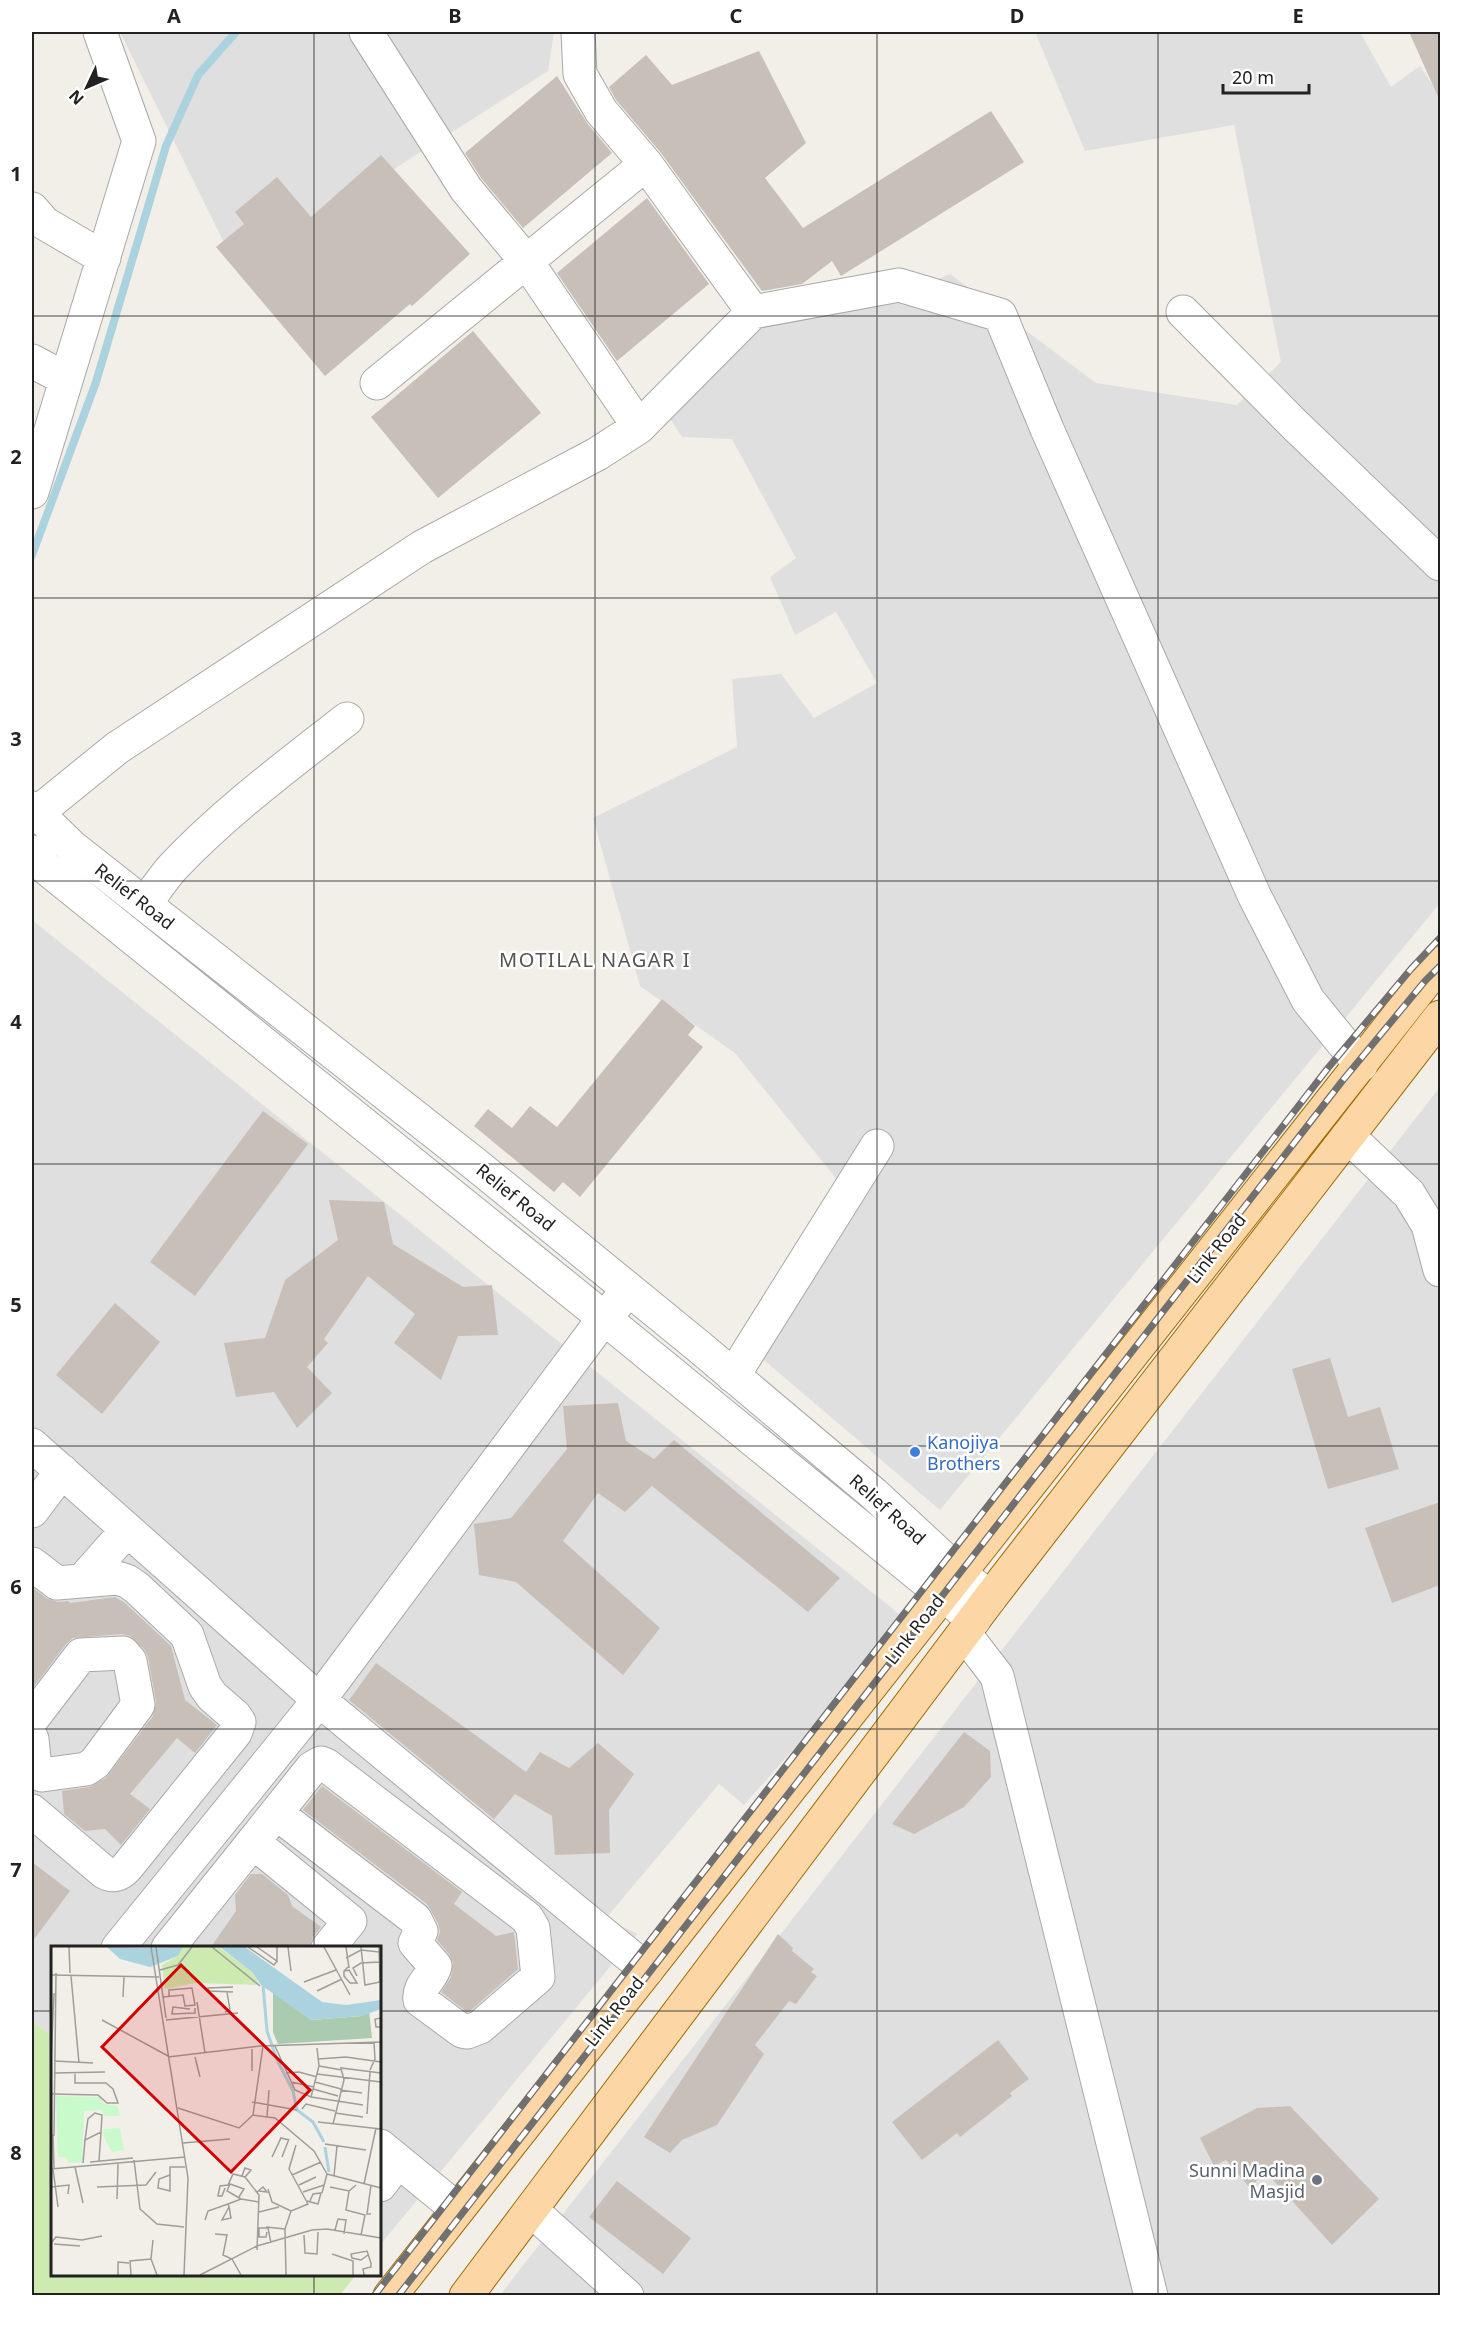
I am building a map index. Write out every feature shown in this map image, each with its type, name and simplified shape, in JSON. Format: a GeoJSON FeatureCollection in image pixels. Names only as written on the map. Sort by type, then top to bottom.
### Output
{"type":"FeatureCollection","features":[{"type":"Feature","properties":{"kind":"main road","name":"Link Road"},"geometry":{"type":"LineString","coordinates":[[390,2295],[1440,963]]}},
{"type":"Feature","properties":{"kind":"main road","name":"Link Road"},"geometry":{"type":"LineString","coordinates":[[466,2295],[976,1617],[1440,1017]]}},
{"type":"Feature","properties":{"kind":"street"},"geometry":{"type":"LineString","coordinates":[[32,492],[139,141],[100,32]]}},
{"type":"Feature","properties":{"kind":"street"},"geometry":{"type":"LineString","coordinates":[[366,32],[466,189],[526,262],[639,428]]}},
{"type":"Feature","properties":{"kind":"street"},"geometry":{"type":"LineString","coordinates":[[578,32],[580,74],[601,111],[646,164],[753,312]]}},
{"type":"Feature","properties":{"kind":"street"},"geometry":{"type":"LineString","coordinates":[[377,383],[646,164]]}},
{"type":"Feature","properties":{"kind":"street"},"geometry":{"type":"LineString","coordinates":[[32,209],[44,223],[104,258]]}},
{"type":"Feature","properties":{"kind":"street"},"geometry":{"type":"LineString","coordinates":[[33,813],[117,748],[422,547],[597,454],[639,428],[753,312],[898,285],[1000,315],[1051,440],[1255,897],[1308,1000],[1361,1065]]}},
{"type":"Feature","properties":{"kind":"street"},"geometry":{"type":"LineString","coordinates":[[1183,312],[1296,426],[1440,564]]}},
{"type":"Feature","properties":{"kind":"street"},"geometry":{"type":"LineString","coordinates":[[32,361],[66,379]]}},
{"type":"Feature","properties":{"kind":"street"},"geometry":{"type":"LineString","coordinates":[[145,904],[171,869],[199,842],[262,786],[347,719]]}},
{"type":"Feature","properties":{"kind":"street","name":"Relief Road"},"geometry":{"type":"LineString","coordinates":[[33,813],[72,847],[475,1164],[874,1494],[976,1617],[997,1676],[1151,2295]]}},
{"type":"Feature","properties":{"kind":"street","name":"Relief Road"},"geometry":{"type":"LineString","coordinates":[[32,852],[46,868],[604,1318],[950,1583]]}},
{"type":"Feature","properties":{"kind":"street"},"geometry":{"type":"LineString","coordinates":[[1348,1136],[1410,1194],[1428,1225],[1440,1270]]}},
{"type":"Feature","properties":{"kind":"street"},"geometry":{"type":"LineString","coordinates":[[733,1376],[878,1146]]}},
{"type":"Feature","properties":{"kind":"street"},"geometry":{"type":"LineString","coordinates":[[119,1946],[319,1700],[604,1318],[629,1290]]}},
{"type":"Feature","properties":{"kind":"street"},"geometry":{"type":"LineString","coordinates":[[32,1445],[319,1700],[646,1970]]}},
{"type":"Feature","properties":{"kind":"street"},"geometry":{"type":"LineString","coordinates":[[35,1500],[62,1472]]}},
{"type":"Feature","properties":{"kind":"street"},"geometry":{"type":"LineString","coordinates":[[82,1581],[128,1530]]}},
{"type":"Feature","properties":{"kind":"street"},"geometry":{"type":"LineString","coordinates":[[32,1564],[57,1583],[117,1578],[137,1588],[187,1635],[205,1686],[212,1696],[235,1716],[238,1725],[235,1733],[123,1872],[110,1875],[104,1872],[32,1811]]}},
{"type":"Feature","properties":{"kind":"street"},"geometry":{"type":"LineString","coordinates":[[195,1657],[228,1620]]}},
{"type":"Feature","properties":{"kind":"street"},"geometry":{"type":"LineString","coordinates":[[32,1719],[81,1655],[123,1653],[127,1656],[138,1705],[91,1767],[35,1777],[32,1739]]}},
{"type":"Feature","properties":{"kind":"street"},"geometry":{"type":"LineString","coordinates":[[169,1946],[312,1768],[321,1763],[526,1918],[533,1928],[538,1977],[480,2027],[474,2031],[462,2031],[420,2000],[420,1989],[434,1971],[435,1966],[415,1943],[421,1931],[415,1919],[276,1813]]}},
{"type":"Feature","properties":{"kind":"street"},"geometry":{"type":"LineString","coordinates":[[253,1842],[350,1921]]}},
{"type":"Feature","properties":{"kind":"street"},"geometry":{"type":"LineString","coordinates":[[329,1946],[376,1890]]}},
{"type":"Feature","properties":{"kind":"street"},"geometry":{"type":"LineString","coordinates":[[386,2164],[457,2209]]}},
{"type":"Feature","properties":{"kind":"street"},"geometry":{"type":"LineString","coordinates":[[531,2210],[627,2295]]}},
{"type":"Feature","properties":{"kind":"shaded area"},"geometry":{"type":"Polygon","coordinates":[[[120,32],[554,32],[548,71],[237,269],[120,32]]]}},
{"type":"Feature","properties":{"kind":"shaded area"},"geometry":{"type":"Polygon","coordinates":[[[1035,32],[1360,32],[1391,87],[1420,66],[1440,96],[1440,903],[940,1510],[759,1356],[839,1182],[735,1053],[640,986],[593,818],[737,747],[732,679],[781,674],[814,718],[877,683],[836,612],[795,635],[770,577],[796,558],[732,439],[682,437],[658,400],[758,304],[877,306],[950,274],[1096,383],[1237,405],[1281,362],[1234,125],[1085,151],[1035,32]]]}},
{"type":"Feature","properties":{"kind":"shaded area"},"geometry":{"type":"Polygon","coordinates":[[[32,920],[908,1621],[744,1805],[719,1784],[606,1918],[637,1934],[381,2244],[381,1946],[51,1946],[51,2035],[32,2021],[32,920]]]}},
{"type":"Feature","properties":{"kind":"shaded area"},"geometry":{"type":"Polygon","coordinates":[[[1440,1087],[1440,2295],[500,2295],[1440,1087]]]}},
{"type":"Feature","properties":{"kind":"green space"},"geometry":{"type":"Polygon","coordinates":[[[32,2021],[51,2035],[51,2276],[355,2276],[340,2295],[32,2295],[32,2021]]]}},
{"type":"Feature","properties":{"kind":"building"},"geometry":{"type":"Polygon","coordinates":[[[1409,32],[1440,32],[1440,101],[1409,32]]]}},
{"type":"Feature","properties":{"kind":"building"},"geometry":{"type":"Polygon","coordinates":[[[759,51],[806,143],[765,178],[803,228],[991,111],[1024,162],[841,276],[832,261],[802,284],[762,291],[661,153],[616,100],[609,87],[646,55],[672,85],[759,51]]]}},
{"type":"Feature","properties":{"kind":"building"},"geometry":{"type":"Polygon","coordinates":[[[557,76],[587,123],[612,153],[523,228],[481,178],[465,153],[557,76]]]}},
{"type":"Feature","properties":{"kind":"building"},"geometry":{"type":"Polygon","coordinates":[[[381,155],[470,254],[412,306],[410,304],[325,376],[216,247],[244,224],[235,212],[277,177],[311,217],[381,155]]]}},
{"type":"Feature","properties":{"kind":"building"},"geometry":{"type":"Polygon","coordinates":[[[647,198],[709,284],[617,361],[557,273],[647,198]]]}},
{"type":"Feature","properties":{"kind":"building"},"geometry":{"type":"Polygon","coordinates":[[[473,331],[541,413],[438,498],[371,417],[473,331]]]}},
{"type":"Feature","properties":{"kind":"building"},"geometry":{"type":"Polygon","coordinates":[[[662,999],[695,1026],[688,1035],[703,1047],[580,1197],[563,1182],[554,1192],[474,1126],[488,1109],[512,1128],[530,1106],[557,1127],[662,999]]]}},
{"type":"Feature","properties":{"kind":"building"},"geometry":{"type":"Polygon","coordinates":[[[263,1111],[308,1144],[195,1296],[150,1262],[263,1111]]]}},
{"type":"Feature","properties":{"kind":"building"},"geometry":{"type":"Polygon","coordinates":[[[329,1200],[384,1202],[393,1244],[463,1287],[492,1285],[498,1335],[458,1336],[441,1380],[394,1343],[415,1314],[368,1276],[324,1339],[328,1343],[307,1367],[332,1393],[297,1428],[274,1392],[236,1397],[224,1343],[265,1338],[285,1280],[338,1240],[329,1200]]]}},
{"type":"Feature","properties":{"kind":"building"},"geometry":{"type":"Polygon","coordinates":[[[115,1303],[160,1342],[102,1414],[56,1375],[115,1303]]]}},
{"type":"Feature","properties":{"kind":"building"},"geometry":{"type":"Polygon","coordinates":[[[1330,1358],[1348,1417],[1380,1407],[1399,1469],[1328,1489],[1292,1369],[1330,1358]]]}},
{"type":"Feature","properties":{"kind":"building"},"geometry":{"type":"Polygon","coordinates":[[[618,1403],[626,1441],[654,1459],[674,1440],[840,1578],[808,1612],[652,1486],[625,1512],[598,1493],[563,1541],[660,1628],[623,1675],[516,1582],[479,1575],[474,1524],[511,1518],[567,1449],[563,1406],[618,1403]]]}},
{"type":"Feature","properties":{"kind":"building"},"geometry":{"type":"Polygon","coordinates":[[[1440,1502],[1440,1585],[1392,1603],[1365,1528],[1440,1502]]]}},
{"type":"Feature","properties":{"kind":"building"},"geometry":{"type":"Polygon","coordinates":[[[32,1587],[46,1598],[58,1602],[68,1601],[70,1603],[115,1597],[125,1603],[171,1646],[185,1700],[217,1725],[195,1753],[177,1738],[130,1794],[150,1809],[121,1845],[105,1829],[85,1831],[64,1814],[62,1791],[89,1787],[106,1778],[153,1716],[156,1702],[148,1657],[144,1649],[130,1636],[122,1634],[73,1638],[32,1689],[32,1587]]]}},
{"type":"Feature","properties":{"kind":"building"},"geometry":{"type":"Polygon","coordinates":[[[376,1663],[526,1772],[540,1752],[569,1768],[598,1743],[634,1774],[609,1810],[610,1853],[555,1855],[552,1816],[515,1794],[494,1819],[349,1700],[376,1663]]]}},
{"type":"Feature","properties":{"kind":"building"},"geometry":{"type":"Polygon","coordinates":[[[964,1732],[990,1751],[991,1777],[964,1807],[914,1834],[892,1824],[964,1732]]]}},
{"type":"Feature","properties":{"kind":"building"},"geometry":{"type":"Polygon","coordinates":[[[322,1786],[462,1892],[454,1904],[496,1936],[514,1932],[518,1969],[470,2011],[467,2012],[441,1992],[451,1977],[453,1963],[449,1954],[437,1940],[440,1932],[438,1923],[427,1904],[303,1810],[322,1786]]]}},
{"type":"Feature","properties":{"kind":"building"},"geometry":{"type":"Polygon","coordinates":[[[32,1862],[70,1891],[32,1942],[32,1862]]]}},
{"type":"Feature","properties":{"kind":"building"},"geometry":{"type":"Polygon","coordinates":[[[251,1874],[262,1874],[288,1895],[292,1906],[321,1927],[313,1937],[310,1946],[212,1946],[236,1911],[235,1895],[251,1874]]]}},
{"type":"Feature","properties":{"kind":"building"},"geometry":{"type":"Polygon","coordinates":[[[778,1934],[793,1948],[792,1951],[814,1969],[811,1972],[817,1976],[796,2004],[789,2001],[755,2045],[764,2054],[717,2125],[682,2140],[670,2153],[644,2137],[778,1934]]]}},
{"type":"Feature","properties":{"kind":"building"},"geometry":{"type":"Polygon","coordinates":[[[998,2040],[1029,2079],[1010,2093],[1012,2096],[960,2137],[957,2133],[922,2160],[892,2122],[998,2040]]]}},
{"type":"Feature","properties":{"kind":"building","name":"Sunni Madina Masjid"},"geometry":{"type":"Polygon","coordinates":[[[1290,2106],[1379,2199],[1332,2245],[1265,2171],[1250,2188],[1226,2160],[1214,2166],[1200,2138],[1257,2108],[1290,2106]]]}},
{"type":"Feature","properties":{"kind":"building"},"geometry":{"type":"Polygon","coordinates":[[[617,2181],[691,2238],[663,2274],[589,2217],[617,2181]]]}},
{"type":"Feature","properties":{"kind":"waterway"},"geometry":{"type":"LineString","coordinates":[[32,555],[96,382],[166,146],[198,75],[236,32]]}},
{"type":"Feature","properties":{"kind":"railway"},"geometry":{"type":"LineString","coordinates":[[374,2296],[1328,1068],[1440,938]]}},
{"type":"Feature","properties":{"kind":"railway"},"geometry":{"type":"LineString","coordinates":[[398,2296],[1343,1080],[1440,966]]}},
{"type":"Feature","properties":{"kind":"place","name":"Kanojiya Brothers"},"geometry":{"type":"Point","coordinates":[915,1452]}},
{"type":"Feature","properties":{"kind":"place","name":"Sunni Madina Masjid"},"geometry":{"type":"Point","coordinates":[1317,2180]}},
{"type":"Feature","properties":{"kind":"district","name":"MOTILAL NAGAR I"},"geometry":{"type":"Point","coordinates":[595,959]}}]}
